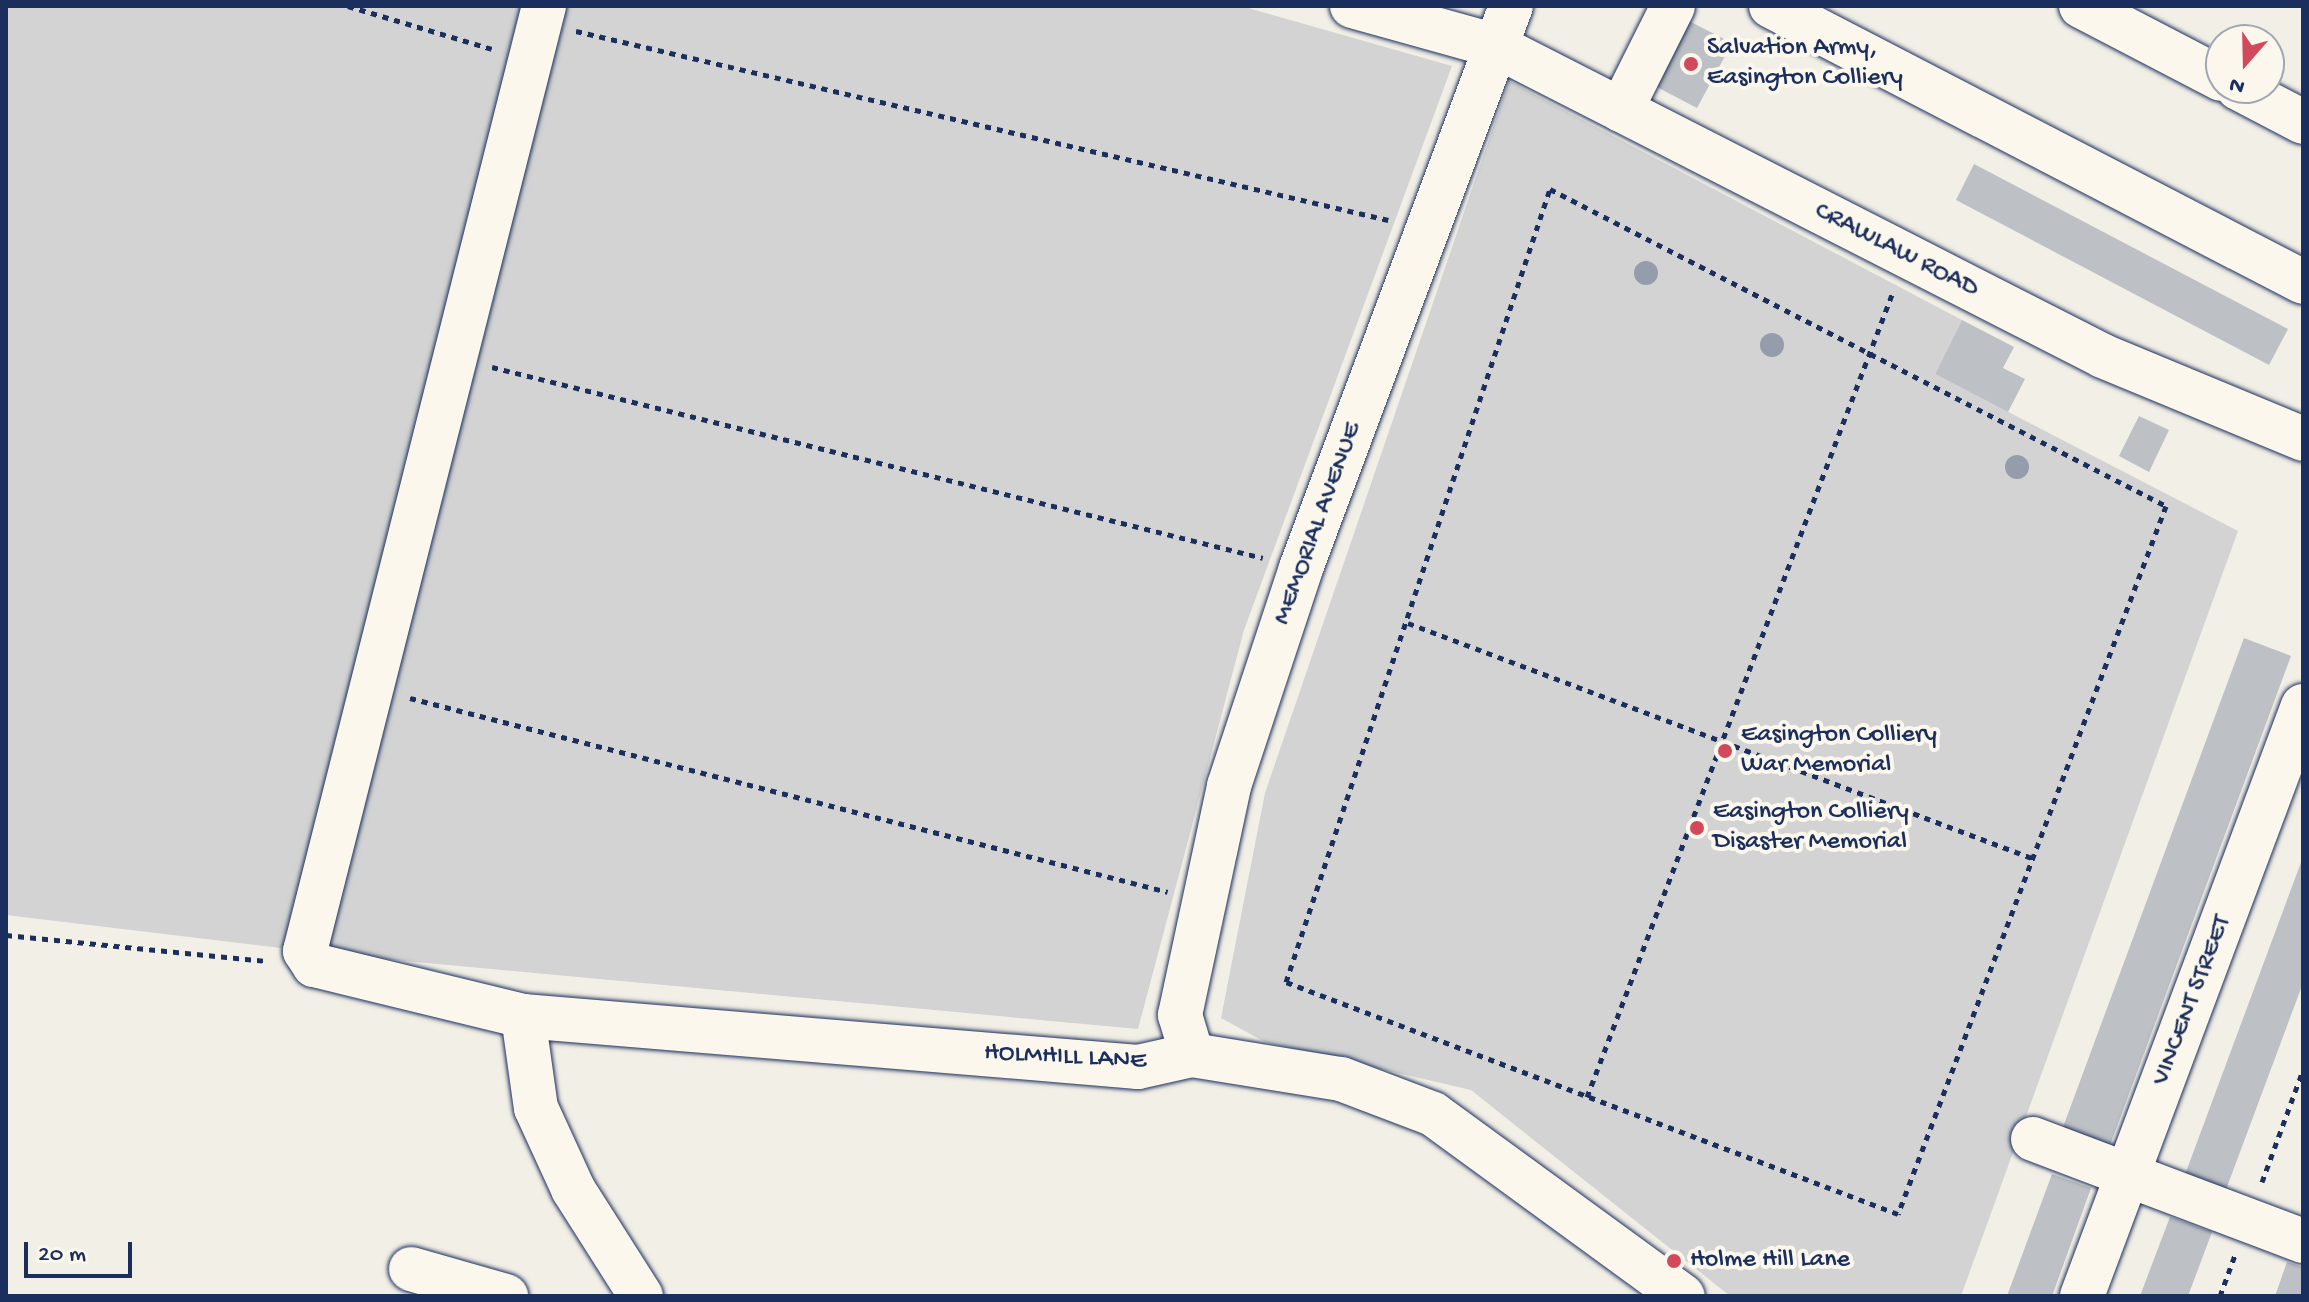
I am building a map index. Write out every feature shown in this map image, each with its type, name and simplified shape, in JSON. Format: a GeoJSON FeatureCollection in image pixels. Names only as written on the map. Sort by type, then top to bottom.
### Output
{"type":"FeatureCollection","features":[{"type":"Feature","properties":{"kind":"street","name":"CRAWLAW ROAD"},"geometry":{"type":"LineString","coordinates":[[1352,6],[1496,46],[2103,356],[2299,427]]}},
{"type":"Feature","properties":{"kind":"street","name":"MEMORIAL AVENUE"},"geometry":{"type":"LineString","coordinates":[[1192,1055],[1180,1015],[1200,900],[1301,568],[1511,6]]}},
{"type":"Feature","properties":{"kind":"street"},"geometry":{"type":"LineString","coordinates":[[1621,110],[1673,6]]}},
{"type":"Feature","properties":{"kind":"street"},"geometry":{"type":"LineString","coordinates":[[1771,6],[2303,282]]}},
{"type":"Feature","properties":{"kind":"street"},"geometry":{"type":"LineString","coordinates":[[2081,6],[2205,71]]}},
{"type":"Feature","properties":{"kind":"street"},"geometry":{"type":"LineString","coordinates":[[314,965],[305,951],[376,690],[539,29]]}},
{"type":"Feature","properties":{"kind":"street"},"geometry":{"type":"LineString","coordinates":[[2269,104],[2303,122]]}},
{"type":"Feature","properties":{"kind":"street","name":"VINCENT STREET"},"geometry":{"type":"LineString","coordinates":[[2082,1296],[2303,706]]}},
{"type":"Feature","properties":{"kind":"street","name":"HOLMHILL LANE"},"geometry":{"type":"LineString","coordinates":[[314,965],[523,1016],[1138,1067],[1192,1055],[1341,1079],[1433,1114],[1683,1296]]}},
{"type":"Feature","properties":{"kind":"street"},"geometry":{"type":"LineString","coordinates":[[523,1016],[536,1108],[573,1189],[641,1296]]}},
{"type":"Feature","properties":{"kind":"street"},"geometry":{"type":"LineString","coordinates":[[2033,1139],[2303,1241]]}},
{"type":"Feature","properties":{"kind":"street"},"geometry":{"type":"LineString","coordinates":[[411,1269],[506,1296]]}},
{"type":"Feature","properties":{"kind":"path"},"geometry":{"type":"LineString","coordinates":[[348,6],[539,29],[1428,229]]}},
{"type":"Feature","properties":{"kind":"path"},"geometry":{"type":"LineString","coordinates":[[1550,189],[2166,506],[1898,1214],[1286,982],[1408,623],[1550,189]]}},
{"type":"Feature","properties":{"kind":"path"},"geometry":{"type":"LineString","coordinates":[[1587,1097],[1906,257]]}},
{"type":"Feature","properties":{"kind":"path"},"geometry":{"type":"LineString","coordinates":[[457,358],[1301,568]]}},
{"type":"Feature","properties":{"kind":"path"},"geometry":{"type":"LineString","coordinates":[[1408,623],[2033,858]]}},
{"type":"Feature","properties":{"kind":"path"},"geometry":{"type":"LineString","coordinates":[[376,690],[1200,900]]}},
{"type":"Feature","properties":{"kind":"path"},"geometry":{"type":"LineString","coordinates":[[6,935],[314,965]]}},
{"type":"Feature","properties":{"kind":"shaded area"},"geometry":{"type":"Polygon","coordinates":[[[6,6],[1241,6],[1452,66],[1244,630],[1138,1029],[330,954],[6,915],[6,6]]]}},
{"type":"Feature","properties":{"kind":"shaded area"},"geometry":{"type":"Polygon","coordinates":[[[1509,81],[1962,320],[1935,374],[2238,531],[1961,1296],[1730,1296],[1471,1090],[1265,1042],[1221,1018],[1265,793],[1509,81]]]}},
{"type":"Feature","properties":{"kind":"building","name":"Salvation Army, Easington Colliery"},"geometry":{"type":"Polygon","coordinates":[[[1685,19],[1732,43],[1697,108],[1651,84],[1685,19]]]}},
{"type":"Feature","properties":{"kind":"building"},"geometry":{"type":"Polygon","coordinates":[[[1974,164],[2288,329],[2269,365],[1956,200],[1974,164]]]}},
{"type":"Feature","properties":{"kind":"building"},"geometry":{"type":"Polygon","coordinates":[[[1962,320],[2014,347],[2003,368],[2025,379],[2008,412],[1935,374],[1962,320]]]}},
{"type":"Feature","properties":{"kind":"building"},"geometry":{"type":"Polygon","coordinates":[[[2139,416],[2169,430],[2149,472],[2119,456],[2139,416]]]}},
{"type":"Feature","properties":{"kind":"building"},"geometry":{"type":"Polygon","coordinates":[[[2244,638],[2291,656],[2106,1156],[2059,1138],[2244,638]]]}},
{"type":"Feature","properties":{"kind":"building"},"geometry":{"type":"Polygon","coordinates":[[[2303,857],[2303,983],[2224,1195],[2183,1180],[2303,857]]]}},
{"type":"Feature","properties":{"kind":"building"},"geometry":{"type":"Polygon","coordinates":[[[2052,1174],[2091,1188],[2052,1296],[2007,1296],[2052,1174]]]}},
{"type":"Feature","properties":{"kind":"building"},"geometry":{"type":"Polygon","coordinates":[[[2170,1217],[2212,1232],[2188,1296],[2140,1296],[2170,1217]]]}},
{"type":"Feature","properties":{"kind":"building"},"geometry":{"type":"Polygon","coordinates":[[[2287,1262],[2303,1267],[2303,1296],[2275,1296],[2287,1262]]]}},
{"type":"Feature","properties":{"kind":"place","name":"Salvation Army, Easington Colliery"},"geometry":{"type":"Point","coordinates":[1691,64]}},
{"type":"Feature","properties":{"kind":"place","name":"Easington Colliery War Memorial"},"geometry":{"type":"Point","coordinates":[1725,751]}},
{"type":"Feature","properties":{"kind":"place","name":"Easington Colliery Disaster Memorial"},"geometry":{"type":"Point","coordinates":[1697,828]}},
{"type":"Feature","properties":{"kind":"place","name":"Holme Hill Lane"},"geometry":{"type":"Point","coordinates":[1674,1261]}}]}
